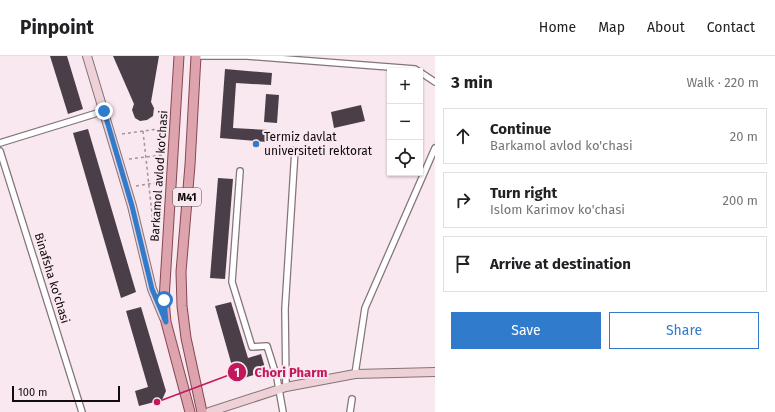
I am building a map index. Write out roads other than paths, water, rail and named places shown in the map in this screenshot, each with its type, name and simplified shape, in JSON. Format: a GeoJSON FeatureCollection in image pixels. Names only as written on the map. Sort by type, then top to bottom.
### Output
{"type":"FeatureCollection","features":[{"type":"Feature","properties":{"kind":"main road"},"geometry":{"type":"LineString","coordinates":[[87,56],[132,206],[152,289],[166,322]]}},
{"type":"Feature","properties":{"kind":"main road","name":"Barkamol avlod ko'chasi"},"geometry":{"type":"LineString","coordinates":[[166,322],[164,276],[179,56]]}},
{"type":"Feature","properties":{"kind":"main road","name":"M41"},"geometry":{"type":"LineString","coordinates":[[196,56],[190,165],[181,272],[182,306],[186,338],[202,412]]}},
{"type":"Feature","properties":{"kind":"main road","name":"M41"},"geometry":{"type":"LineString","coordinates":[[166,322],[190,412]]}},
{"type":"Feature","properties":{"kind":"main road"},"geometry":{"type":"LineString","coordinates":[[209,412],[282,388],[355,374],[435,372]]}},
{"type":"Feature","properties":{"kind":"street"},"geometry":{"type":"LineString","coordinates":[[199,56],[247,56],[402,68]]}},
{"type":"Feature","properties":{"kind":"street"},"geometry":{"type":"LineString","coordinates":[[423,74],[435,82]]}},
{"type":"Feature","properties":{"kind":"street"},"geometry":{"type":"LineString","coordinates":[[0,143],[104,111]]}},
{"type":"Feature","properties":{"kind":"street"},"geometry":{"type":"LineString","coordinates":[[355,374],[365,308],[435,148]]}},
{"type":"Feature","properties":{"kind":"street"},"geometry":{"type":"LineString","coordinates":[[283,412],[282,388],[285,309],[295,150]]}},
{"type":"Feature","properties":{"kind":"street","name":"Binafsha ko'chasi"},"geometry":{"type":"LineString","coordinates":[[0,151],[82,412]]}},
{"type":"Feature","properties":{"kind":"street"},"geometry":{"type":"LineString","coordinates":[[240,171],[232,282],[252,347],[267,346],[282,388]]}},
{"type":"Feature","properties":{"kind":"street"},"geometry":{"type":"LineString","coordinates":[[350,412],[352,399]]}},
{"type":"Feature","properties":{"kind":"place","name":"Termiz davlat universiteti rektorat"},"geometry":{"type":"Point","coordinates":[256,144]}},
{"type":"Feature","properties":{"kind":"place","name":"Chori Pharm"},"geometry":{"type":"Point","coordinates":[157,402]}}]}
